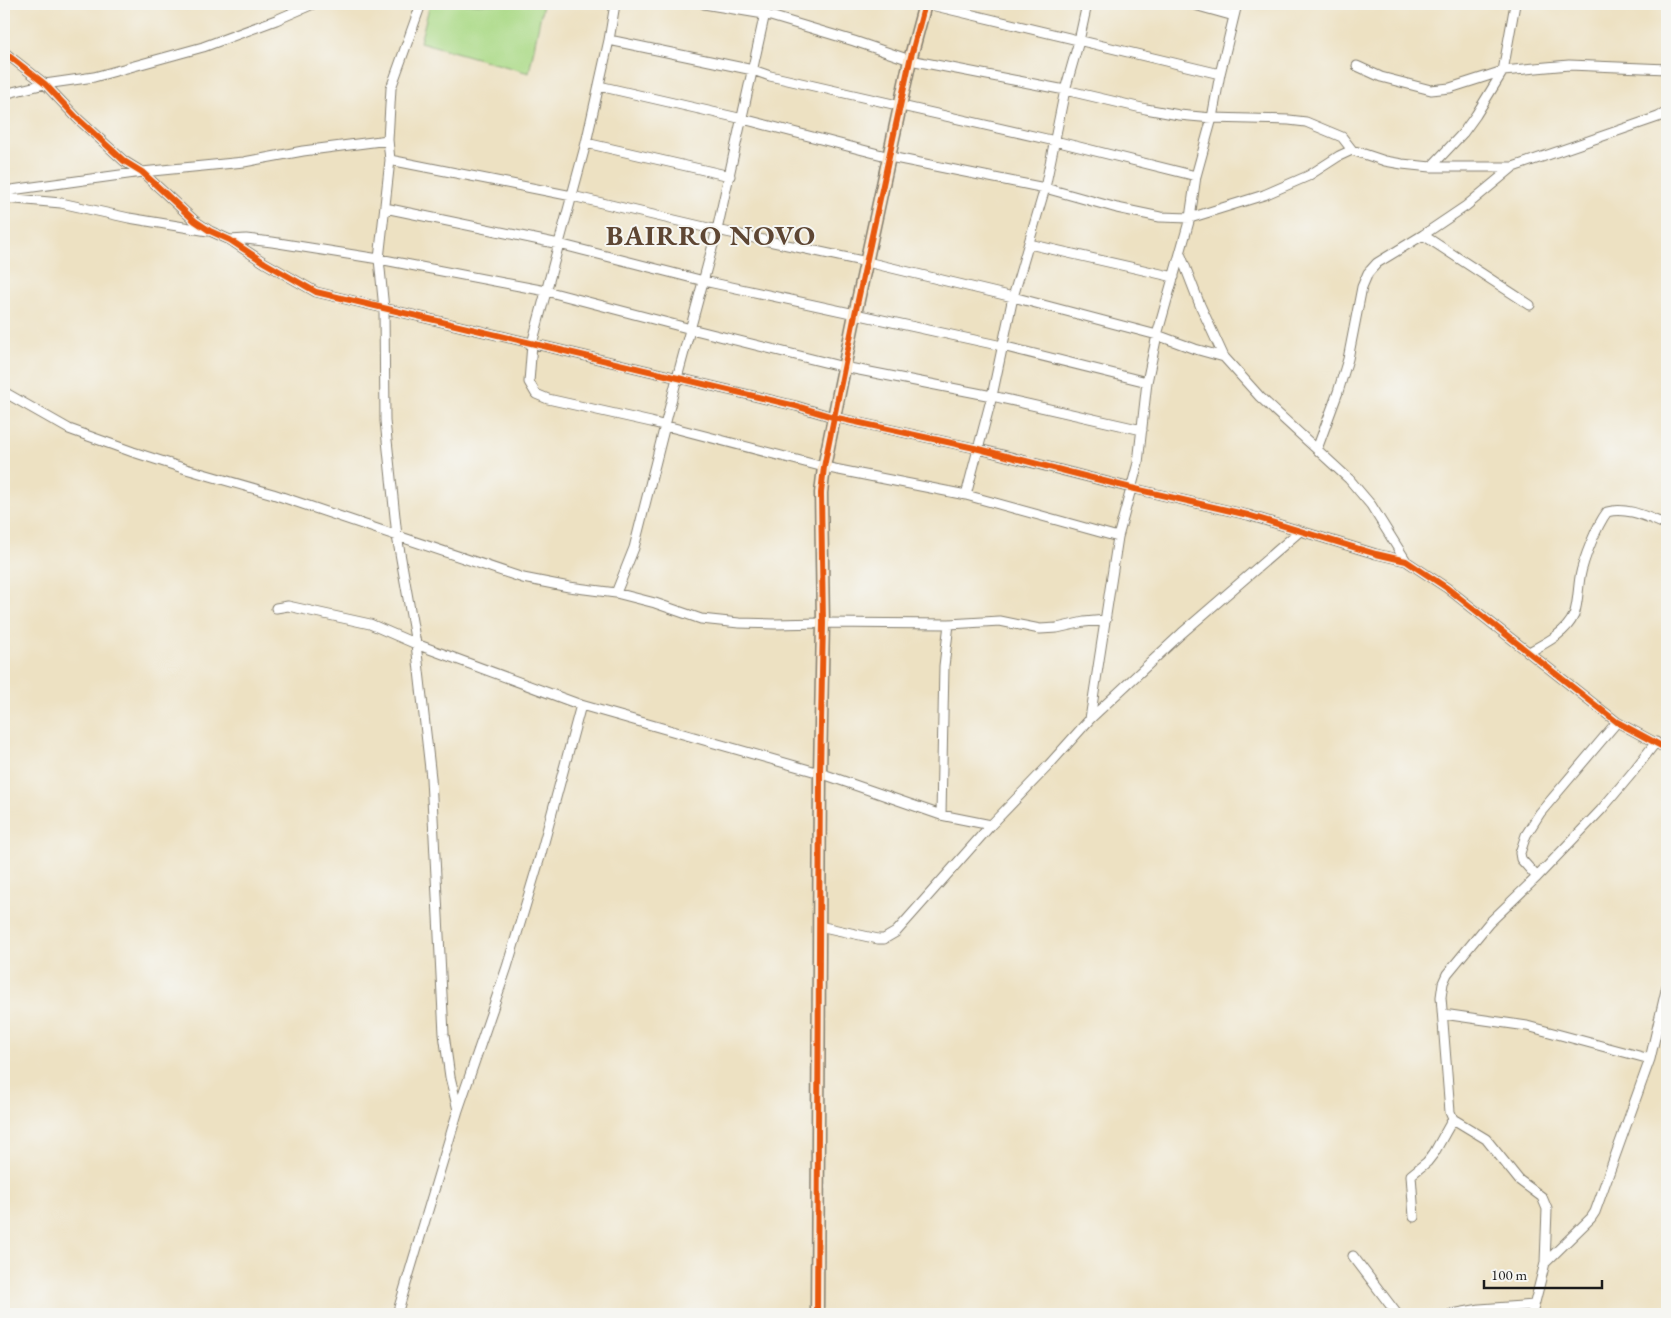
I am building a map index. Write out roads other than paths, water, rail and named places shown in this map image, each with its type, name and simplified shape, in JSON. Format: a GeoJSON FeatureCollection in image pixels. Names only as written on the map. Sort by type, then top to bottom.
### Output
{"type":"FeatureCollection","features":[{"type":"Feature","properties":{"kind":"street"},"geometry":{"type":"LineString","coordinates":[[4,94],[46,84],[94,77],[203,47],[313,4]]}},
{"type":"Feature","properties":{"kind":"street"},"geometry":{"type":"LineString","coordinates":[[421,4],[392,88],[388,140],[390,160],[380,260],[384,308],[384,421],[397,536],[416,644],[431,778],[444,1034],[450,1077],[458,1110]]}},
{"type":"Feature","properties":{"kind":"street"},"geometry":{"type":"LineString","coordinates":[[615,4],[586,143],[532,344],[529,382],[536,394],[548,400],[664,426],[824,467],[966,495],[1118,537]]}},
{"type":"Feature","properties":{"kind":"street"},"geometry":{"type":"LineString","coordinates":[[704,4],[764,14],[910,60],[1065,90],[1146,109],[1212,118],[1306,122],[1342,137],[1352,150],[1385,161],[1431,166],[1513,167],[1658,117],[1667,112]]}},
{"type":"Feature","properties":{"kind":"street"},"geometry":{"type":"LineString","coordinates":[[616,593],[634,548],[676,378],[704,281],[743,119],[767,4]]}},
{"type":"Feature","properties":{"kind":"street"},"geometry":{"type":"LineString","coordinates":[[817,1314],[822,623],[821,492],[833,417],[855,314],[910,60],[926,4],[1220,74]]}},
{"type":"Feature","properties":{"kind":"street"},"geometry":{"type":"LineString","coordinates":[[966,495],[992,396],[1013,297],[1045,188],[1065,90],[1087,4]]}},
{"type":"Feature","properties":{"kind":"street"},"geometry":{"type":"LineString","coordinates":[[1191,4],[1234,16]]}},
{"type":"Feature","properties":{"kind":"street"},"geometry":{"type":"LineString","coordinates":[[1090,719],[1118,537],[1138,463],[1147,382],[1157,335],[1181,256],[1190,218],[1196,176],[1212,118],[1220,74],[1238,4]]}},
{"type":"Feature","properties":{"kind":"street"},"geometry":{"type":"LineString","coordinates":[[1431,166],[1463,133],[1503,71],[1515,4]]}},
{"type":"Feature","properties":{"kind":"street"},"geometry":{"type":"LineString","coordinates":[[609,40],[753,70],[770,76],[1055,141],[1196,176]]}},
{"type":"Feature","properties":{"kind":"street"},"geometry":{"type":"LineString","coordinates":[[4,52],[46,84],[77,118],[124,161],[142,172],[194,221],[230,240],[265,263],[316,292],[796,406],[833,417],[979,449],[1248,515],[1300,532],[1406,561],[1447,588],[1617,722],[1667,749]]}},
{"type":"Feature","properties":{"kind":"street"},"geometry":{"type":"LineString","coordinates":[[1357,66],[1380,77],[1431,90],[1450,88],[1503,71],[1569,65],[1667,69]]}},
{"type":"Feature","properties":{"kind":"street"},"geometry":{"type":"LineString","coordinates":[[599,86],[743,119],[890,156],[1045,188],[1117,208],[1160,217],[1190,218],[1285,187],[1352,150]]}},
{"type":"Feature","properties":{"kind":"street"},"geometry":{"type":"LineString","coordinates":[[4,192],[142,172],[244,162],[304,150],[388,140]]}},
{"type":"Feature","properties":{"kind":"street"},"geometry":{"type":"LineString","coordinates":[[586,143],[730,176]]}},
{"type":"Feature","properties":{"kind":"street"},"geometry":{"type":"LineString","coordinates":[[390,160],[572,196],[717,230],[867,262],[1013,297],[1157,335],[1224,357]]}},
{"type":"Feature","properties":{"kind":"street"},"geometry":{"type":"LineString","coordinates":[[1317,449],[1345,368],[1362,286],[1368,273],[1377,263],[1466,206],[1513,167]]}},
{"type":"Feature","properties":{"kind":"street"},"geometry":{"type":"LineString","coordinates":[[4,198],[61,203],[129,218],[210,231]]}},
{"type":"Feature","properties":{"kind":"street"},"geometry":{"type":"LineString","coordinates":[[385,208],[559,244],[704,281],[1002,346],[1147,382]]}},
{"type":"Feature","properties":{"kind":"street"},"geometry":{"type":"LineString","coordinates":[[1423,235],[1530,305]]}},
{"type":"Feature","properties":{"kind":"street"},"geometry":{"type":"LineString","coordinates":[[230,240],[246,239],[272,242],[546,291],[844,366],[992,396],[1142,430]]}},
{"type":"Feature","properties":{"kind":"street"},"geometry":{"type":"LineString","coordinates":[[1029,244],[1174,277]]}},
{"type":"Feature","properties":{"kind":"street"},"geometry":{"type":"LineString","coordinates":[[1181,256],[1200,306],[1224,357],[1260,396],[1349,479],[1371,505],[1406,561]]}},
{"type":"Feature","properties":{"kind":"street"},"geometry":{"type":"LineString","coordinates":[[4,392],[78,432],[177,466],[273,494],[523,578],[568,587],[616,593],[656,603],[701,619],[774,624],[949,624],[1000,621],[1040,629],[1106,620]]}},
{"type":"Feature","properties":{"kind":"street"},"geometry":{"type":"LineString","coordinates":[[1529,652],[1550,641],[1565,628],[1574,615],[1580,574],[1597,528],[1607,512],[1616,509],[1667,525]]}},
{"type":"Feature","properties":{"kind":"street"},"geometry":{"type":"LineString","coordinates":[[819,926],[878,939],[890,937],[1090,719],[1182,633],[1300,532]]}},
{"type":"Feature","properties":{"kind":"street"},"geometry":{"type":"LineString","coordinates":[[276,608],[288,606],[370,624],[416,644],[581,705],[820,773],[941,815],[991,825]]}},
{"type":"Feature","properties":{"kind":"street"},"geometry":{"type":"LineString","coordinates":[[941,815],[944,666],[949,624]]}},
{"type":"Feature","properties":{"kind":"street"},"geometry":{"type":"LineString","coordinates":[[397,1314],[458,1110],[508,967],[581,705]]}},
{"type":"Feature","properties":{"kind":"street"},"geometry":{"type":"LineString","coordinates":[[1537,877],[1521,859],[1520,853],[1526,835],[1540,813],[1617,722]]}},
{"type":"Feature","properties":{"kind":"street"},"geometry":{"type":"LineString","coordinates":[[1452,1314],[1480,1309],[1533,1310],[1545,1263],[1547,1209],[1542,1197],[1519,1180],[1486,1139],[1454,1119],[1448,1106],[1441,997],[1443,983],[1447,974],[1490,923],[1601,810],[1656,742]]}},
{"type":"Feature","properties":{"kind":"street"},"geometry":{"type":"LineString","coordinates":[[1545,1263],[1595,1212],[1650,1059],[1667,986]]}},
{"type":"Feature","properties":{"kind":"street"},"geometry":{"type":"LineString","coordinates":[[1443,1014],[1527,1026],[1650,1059]]}},
{"type":"Feature","properties":{"kind":"street"},"geometry":{"type":"LineString","coordinates":[[1414,1217],[1410,1175],[1434,1154],[1454,1119]]}},
{"type":"Feature","properties":{"kind":"street"},"geometry":{"type":"LineString","coordinates":[[1353,1256],[1397,1314]]}},
{"type":"Feature","properties":{"kind":"district","name":"BAIRRO NOVO"},"geometry":{"type":"Point","coordinates":[711,235]}}]}
